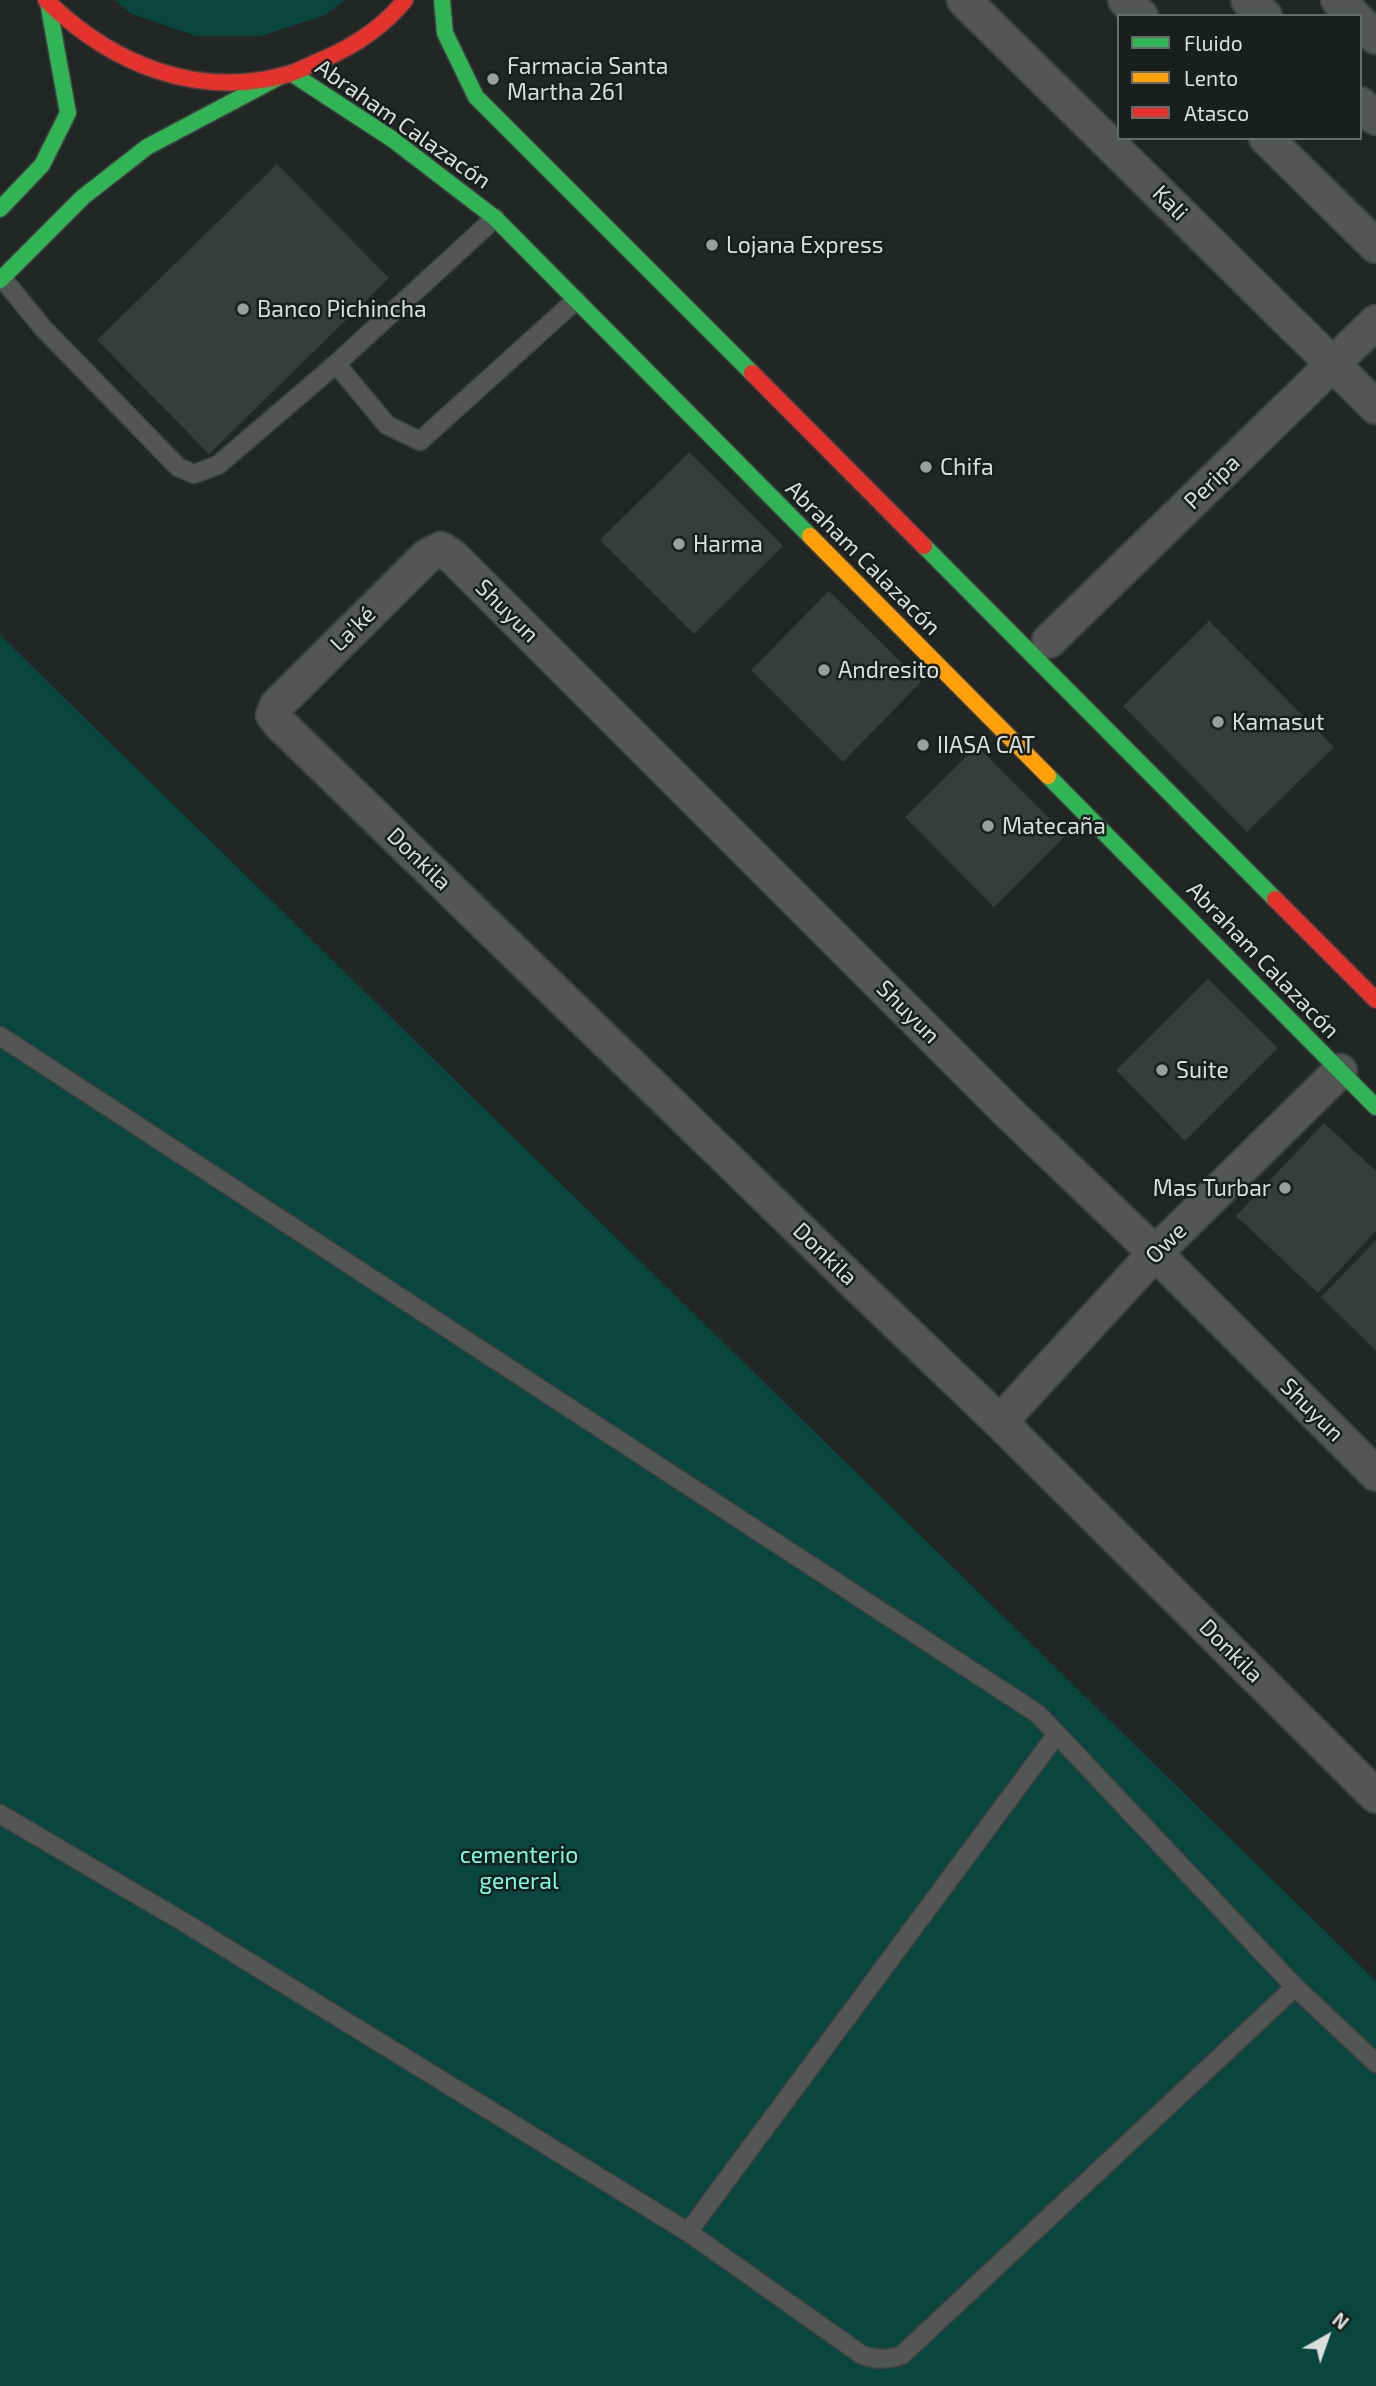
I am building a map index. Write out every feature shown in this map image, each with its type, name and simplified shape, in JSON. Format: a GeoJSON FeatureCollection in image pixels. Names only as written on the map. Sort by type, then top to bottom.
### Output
{"type":"FeatureCollection","features":[{"type":"Feature","properties":{"kind":"main road"},"geometry":{"type":"LineString","coordinates":[[1,279],[83,197],[147,147],[286,75],[352,47],[405,0]]}},
{"type":"Feature","properties":{"kind":"main road"},"geometry":{"type":"LineString","coordinates":[[442,0],[445,33],[477,97],[1376,1000]]}},
{"type":"Feature","properties":{"kind":"main road"},"geometry":{"type":"LineString","coordinates":[[47,1],[96,44],[155,72],[218,83],[286,75]]}},
{"type":"Feature","properties":{"kind":"main road"},"geometry":{"type":"LineString","coordinates":[[0,209],[42,165],[68,113],[47,1]]}},
{"type":"Feature","properties":{"kind":"main road","name":"Abraham Calazacón"},"geometry":{"type":"LineString","coordinates":[[286,75],[392,139],[495,218],[1376,1107]]}},
{"type":"Feature","properties":{"kind":"street","name":"Kali"},"geometry":{"type":"LineString","coordinates":[[964,0],[1117,138]]}},
{"type":"Feature","properties":{"kind":"street"},"geometry":{"type":"LineString","coordinates":[[1125,0],[1139,14]]}},
{"type":"Feature","properties":{"kind":"street"},"geometry":{"type":"LineString","coordinates":[[1338,0],[1352,14]]}},
{"type":"Feature","properties":{"kind":"street"},"geometry":{"type":"LineString","coordinates":[[1362,24],[1376,37]]}},
{"type":"Feature","properties":{"kind":"street"},"geometry":{"type":"LineString","coordinates":[[1362,106],[1376,118]]}},
{"type":"Feature","properties":{"kind":"street"},"geometry":{"type":"LineString","coordinates":[[1268,140],[1376,246]]}},
{"type":"Feature","properties":{"kind":"street","name":"Kali"},"geometry":{"type":"LineString","coordinates":[[1125,145],[1376,407]]}},
{"type":"Feature","properties":{"kind":"street","name":"Peripa"},"geometry":{"type":"LineString","coordinates":[[1049,641],[1376,322]]}},
{"type":"Feature","properties":{"kind":"street","name":"La'ké"},"geometry":{"type":"LineString","coordinates":[[272,715],[277,705],[427,556],[441,549]]}},
{"type":"Feature","properties":{"kind":"street","name":"Shuyun"},"geometry":{"type":"LineString","coordinates":[[441,549],[453,557],[999,1103],[1155,1253],[1376,1474]]}},
{"type":"Feature","properties":{"kind":"street","name":"Donkila"},"geometry":{"type":"LineString","coordinates":[[272,715],[1000,1422],[1376,1796]]}},
{"type":"Feature","properties":{"kind":"street","name":"Owe"},"geometry":{"type":"LineString","coordinates":[[1000,1422],[1155,1253],[1340,1071]]}},
{"type":"Feature","properties":{"kind":"lane"},"geometry":{"type":"LineString","coordinates":[[1,279],[43,328],[178,467],[194,474],[218,465],[336,364],[495,218]]}},
{"type":"Feature","properties":{"kind":"lane"},"geometry":{"type":"LineString","coordinates":[[336,364],[387,425],[420,441],[576,300]]}},
{"type":"Feature","properties":{"kind":"lane"},"geometry":{"type":"LineString","coordinates":[[0,1036],[1038,1714],[1295,1987],[1376,2063]]}},
{"type":"Feature","properties":{"kind":"lane"},"geometry":{"type":"LineString","coordinates":[[688,2232],[1057,1734]]}},
{"type":"Feature","properties":{"kind":"lane"},"geometry":{"type":"LineString","coordinates":[[0,1814],[187,1924],[688,2232],[862,2355],[876,2360],[902,2355],[1295,1987]]}},
{"type":"Feature","properties":{"kind":"green space"},"geometry":{"type":"Polygon","coordinates":[[[115,0],[345,0],[323,16],[261,36],[196,36],[132,14],[115,0]]]}},
{"type":"Feature","properties":{"kind":"green space","name":"cementerio general"},"geometry":{"type":"Polygon","coordinates":[[[0,635],[1376,1981],[1376,2386],[0,2386],[0,635]]]}},
{"type":"Feature","properties":{"kind":"building","name":"Banco Pichincha"},"geometry":{"type":"Polygon","coordinates":[[[277,164],[389,278],[209,454],[97,340],[277,164]]]}},
{"type":"Feature","properties":{"kind":"building"},"geometry":{"type":"Polygon","coordinates":[[[689,452],[783,546],[694,634],[600,540],[689,452]]]}},
{"type":"Feature","properties":{"kind":"building"},"geometry":{"type":"Polygon","coordinates":[[[829,591],[921,682],[843,762],[751,670],[829,591]]]}},
{"type":"Feature","properties":{"kind":"building"},"geometry":{"type":"Polygon","coordinates":[[[1209,621],[1334,747],[1247,832],[1123,706],[1209,621]]]}},
{"type":"Feature","properties":{"kind":"building"},"geometry":{"type":"Polygon","coordinates":[[[977,746],[1066,835],[994,907],[905,817],[977,746]]]}},
{"type":"Feature","properties":{"kind":"building"},"geometry":{"type":"Polygon","coordinates":[[[1208,979],[1278,1048],[1185,1141],[1116,1070],[1208,979]]]}},
{"type":"Feature","properties":{"kind":"building"},"geometry":{"type":"Polygon","coordinates":[[[1324,1123],[1376,1171],[1376,1231],[1318,1293],[1236,1216],[1324,1123]]]}},
{"type":"Feature","properties":{"kind":"building"},"geometry":{"type":"Polygon","coordinates":[[[1376,1240],[1376,1351],[1321,1297],[1376,1240]]]}},
{"type":"Feature","properties":{"kind":"traffic: fast"},"geometry":{"type":"LineString","coordinates":[[442,0],[445,33],[476,97],[752,373]]}},
{"type":"Feature","properties":{"kind":"traffic: fast"},"geometry":{"type":"LineString","coordinates":[[0,209],[42,165],[68,113],[48,2]]}},
{"type":"Feature","properties":{"kind":"traffic: fast"},"geometry":{"type":"LineString","coordinates":[[291,73],[392,139],[495,218],[810,536]]}},
{"type":"Feature","properties":{"kind":"traffic: fast"},"geometry":{"type":"LineString","coordinates":[[0,280],[83,197],[147,147],[281,76]]}},
{"type":"Feature","properties":{"kind":"traffic: fast"},"geometry":{"type":"LineString","coordinates":[[924,546],[1275,899]]}},
{"type":"Feature","properties":{"kind":"traffic: fast"},"geometry":{"type":"LineString","coordinates":[[1048,776],[1376,1107]]}},
{"type":"Feature","properties":{"kind":"traffic: slow"},"geometry":{"type":"LineString","coordinates":[[810,536],[1048,776]]}},
{"type":"Feature","properties":{"kind":"traffic: jam"},"geometry":{"type":"LineString","coordinates":[[46,0],[71,23],[127,58],[158,71],[189,79],[222,82],[255,81],[289,74],[306,67],[368,34],[405,0]]}},
{"type":"Feature","properties":{"kind":"traffic: jam"},"geometry":{"type":"LineString","coordinates":[[752,373],[924,546]]}},
{"type":"Feature","properties":{"kind":"traffic: jam"},"geometry":{"type":"LineString","coordinates":[[1275,899],[1376,1000]]}},
{"type":"Feature","properties":{"kind":"place","name":"Farmacia Santa Martha 261"},"geometry":{"type":"Point","coordinates":[493,79]}},
{"type":"Feature","properties":{"kind":"place","name":"Lojana Express"},"geometry":{"type":"Point","coordinates":[712,245]}},
{"type":"Feature","properties":{"kind":"place","name":"Banco Pichincha"},"geometry":{"type":"Point","coordinates":[243,309]}},
{"type":"Feature","properties":{"kind":"place","name":"Chifa"},"geometry":{"type":"Point","coordinates":[926,467]}},
{"type":"Feature","properties":{"kind":"place","name":"Harma"},"geometry":{"type":"Point","coordinates":[679,544]}},
{"type":"Feature","properties":{"kind":"place","name":"Andresito"},"geometry":{"type":"Point","coordinates":[824,670]}},
{"type":"Feature","properties":{"kind":"place","name":"Kamasut"},"geometry":{"type":"Point","coordinates":[1218,722]}},
{"type":"Feature","properties":{"kind":"place","name":"IIASA CAT"},"geometry":{"type":"Point","coordinates":[923,745]}},
{"type":"Feature","properties":{"kind":"place","name":"Matecaña"},"geometry":{"type":"Point","coordinates":[988,826]}},
{"type":"Feature","properties":{"kind":"place","name":"Suite"},"geometry":{"type":"Point","coordinates":[1162,1070]}},
{"type":"Feature","properties":{"kind":"place","name":"Mas Turbar"},"geometry":{"type":"Point","coordinates":[1285,1188]}}]}
